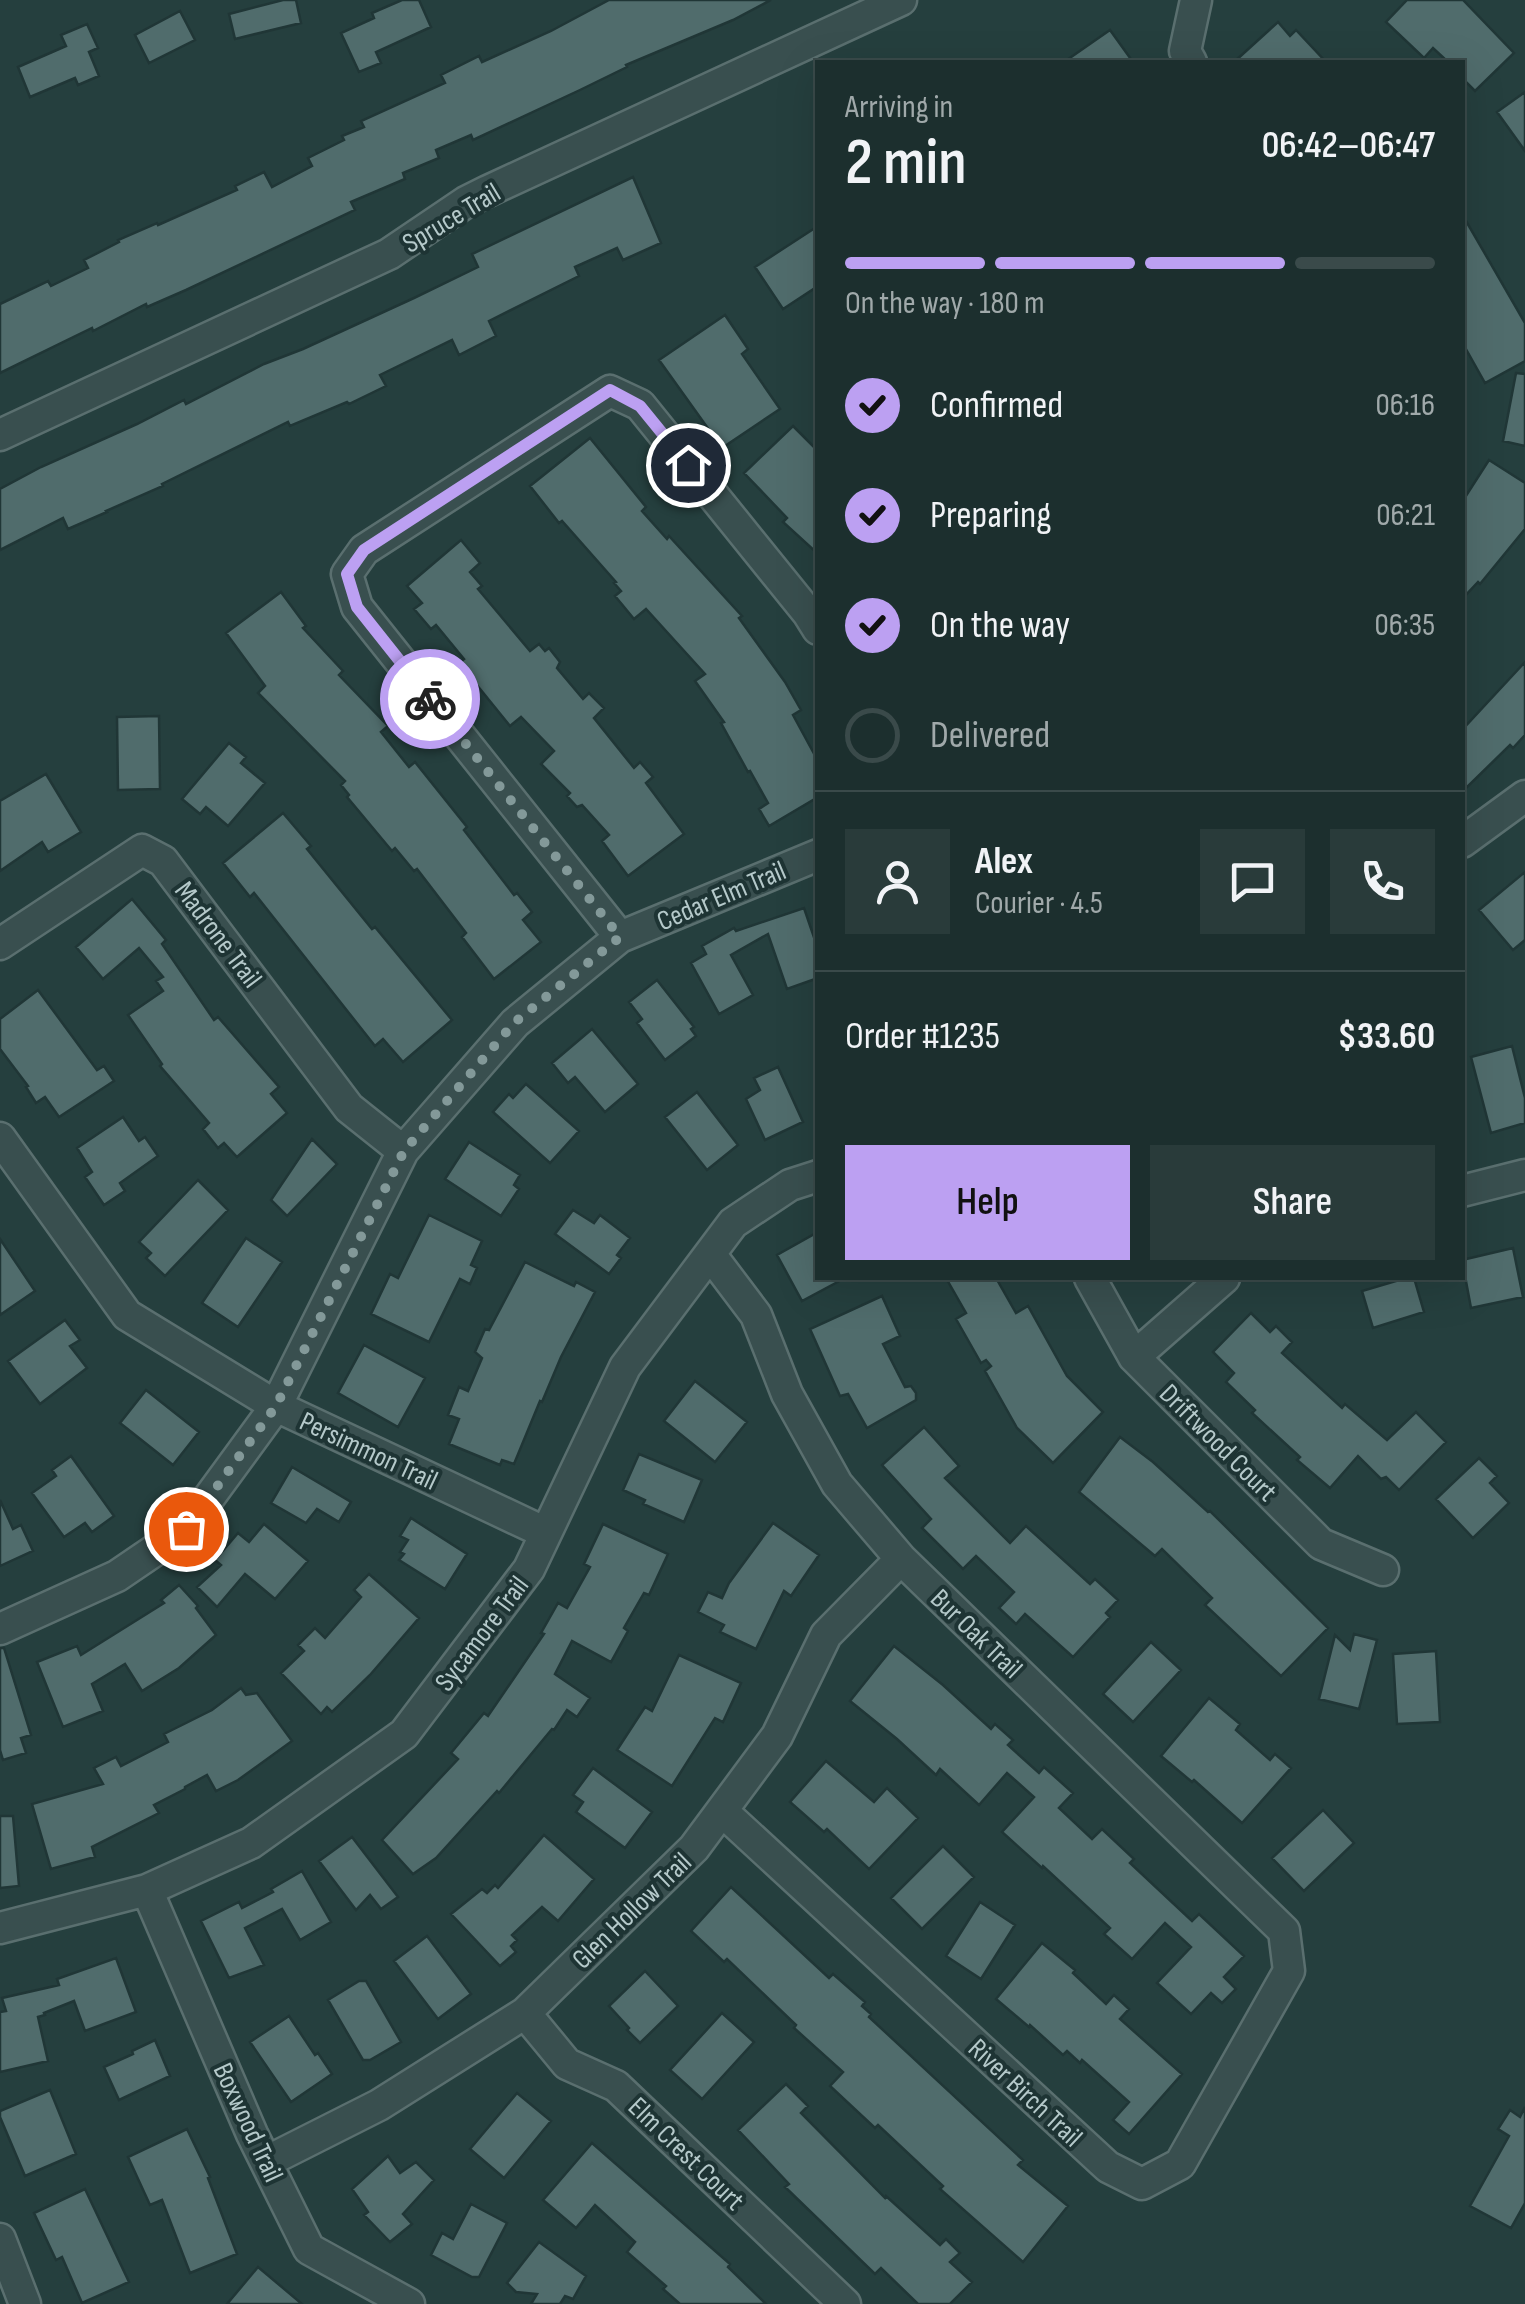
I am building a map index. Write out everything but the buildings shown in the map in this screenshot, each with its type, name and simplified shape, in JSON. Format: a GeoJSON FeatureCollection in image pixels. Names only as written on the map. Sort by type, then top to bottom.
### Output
{"type":"FeatureCollection","features":[{"type":"Feature","properties":{"kind":"street","name":"Spruce Trail"},"geometry":{"type":"LineString","coordinates":[[0,434],[389,254],[488,191],[902,0]]}},
{"type":"Feature","properties":{"kind":"street"},"geometry":{"type":"LineString","coordinates":[[1190,60],[1185,50],[1196,0]]}},
{"type":"Feature","properties":{"kind":"street"},"geometry":{"type":"LineString","coordinates":[[620,937],[357,607],[347,574],[364,550],[610,390],[640,406],[815,624]]}},
{"type":"Feature","properties":{"kind":"street"},"geometry":{"type":"LineString","coordinates":[[1465,840],[1525,796]]}},
{"type":"Feature","properties":{"kind":"street","name":"Madrone Trail"},"geometry":{"type":"LineString","coordinates":[[0,944],[142,850],[163,861],[349,1108],[404,1151]]}},
{"type":"Feature","properties":{"kind":"street","name":"Cedar Elm Trail"},"geometry":{"type":"LineString","coordinates":[[0,1628],[117,1576],[186,1529],[276,1406],[404,1151],[514,1023],[620,937],[815,856]]}},
{"type":"Feature","properties":{"kind":"street","name":"Persimmon Trail"},"geometry":{"type":"LineString","coordinates":[[0,1138],[127,1315],[276,1406],[546,1532]]}},
{"type":"Feature","properties":{"kind":"street"},"geometry":{"type":"LineString","coordinates":[[1465,1190],[1525,1174]]}},
{"type":"Feature","properties":{"kind":"street","name":"Sycamore Trail"},"geometry":{"type":"LineString","coordinates":[[0,1928],[146,1890],[250,1844],[404,1734],[529,1569],[625,1368],[733,1224],[790,1185],[815,1177]]}},
{"type":"Feature","properties":{"kind":"street","name":"Bur Oak Trail"},"geometry":{"type":"LineString","coordinates":[[710,1254],[756,1315],[787,1394],[837,1484],[901,1559],[1284,1932],[1289,1971]]}},
{"type":"Feature","properties":{"kind":"street","name":"Driftwood Court"},"geometry":{"type":"LineString","coordinates":[[1091,1280],[1134,1356],[1321,1544],[1384,1570]]}},
{"type":"Feature","properties":{"kind":"street"},"geometry":{"type":"LineString","coordinates":[[1134,1356],[1222,1280]]}},
{"type":"Feature","properties":{"kind":"street","name":"Glen Hollow Trail"},"geometry":{"type":"LineString","coordinates":[[266,2162],[380,2105],[526,2013],[694,1848],[777,1736],[826,1636],[901,1559]]}},
{"type":"Feature","properties":{"kind":"street","name":"River Birch Trail"},"geometry":{"type":"LineString","coordinates":[[722,1811],[1108,2167],[1142,2184],[1180,2164],[1289,1971]]}},
{"type":"Feature","properties":{"kind":"street","name":"Boxwood Trail"},"geometry":{"type":"LineString","coordinates":[[146,1890],[266,2162],[310,2249],[409,2304]]}},
{"type":"Feature","properties":{"kind":"street","name":"Elm Crest Court"},"geometry":{"type":"LineString","coordinates":[[526,2013],[567,2064],[616,2086],[844,2304]]}},
{"type":"Feature","properties":{"kind":"street"},"geometry":{"type":"LineString","coordinates":[[0,2239],[25,2304]]}},
{"type":"Feature","properties":{"kind":"way so far"},"geometry":{"type":"LineString","coordinates":[[186,1529],[276,1406],[404,1151],[514,1023],[620,937],[430,699]]}},
{"type":"Feature","properties":{"kind":"route"},"geometry":{"type":"LineString","coordinates":[[430,699],[357,607],[347,574],[364,550],[610,390],[640,406],[688,465]]}}]}
